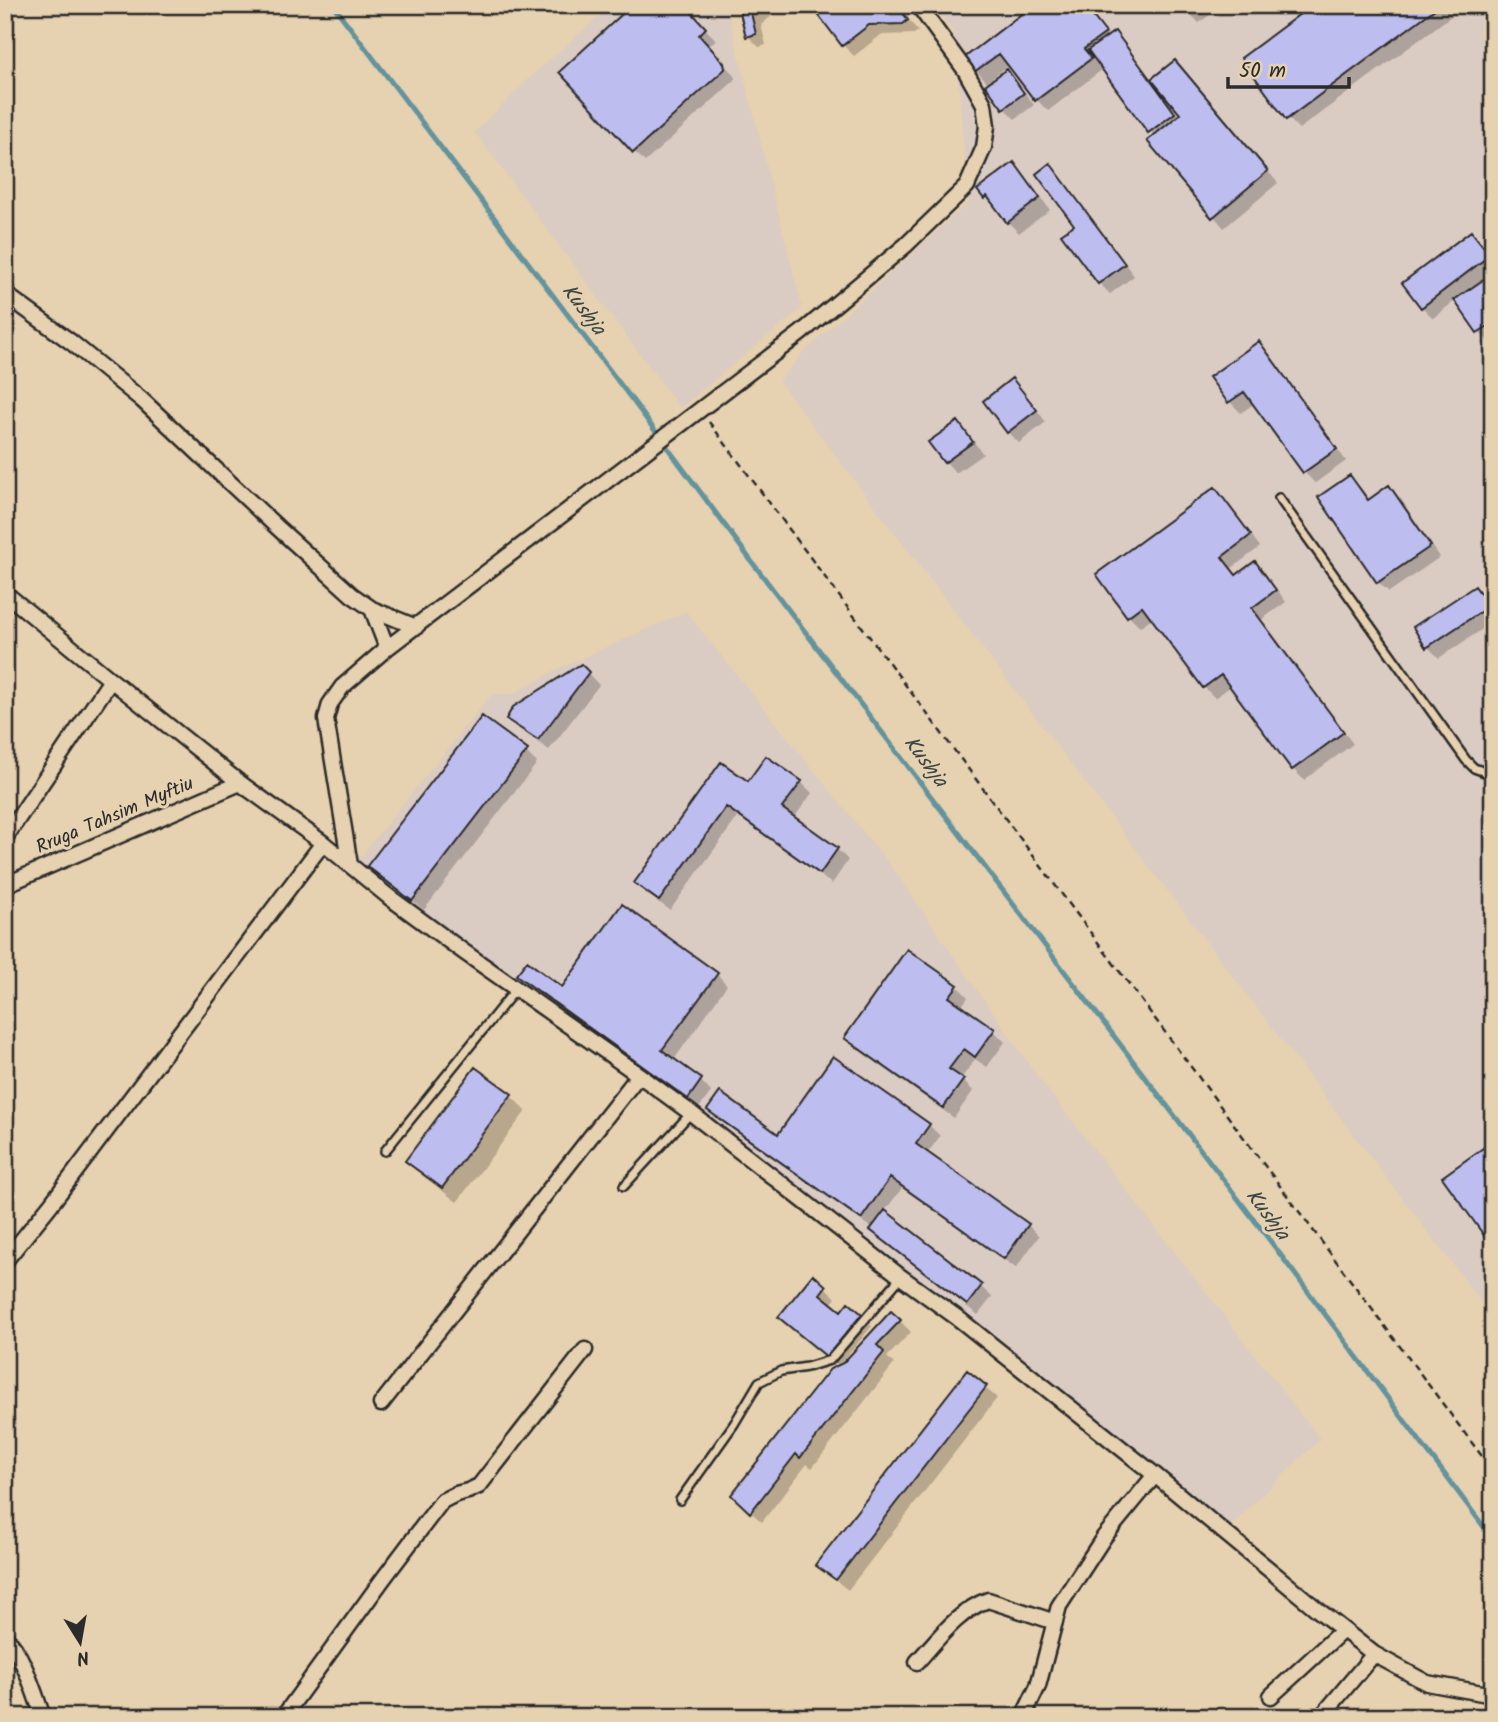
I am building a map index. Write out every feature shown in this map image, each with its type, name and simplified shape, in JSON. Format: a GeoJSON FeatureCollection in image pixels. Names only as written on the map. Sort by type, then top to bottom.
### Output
{"type":"FeatureCollection","features":[{"type":"Feature","properties":{"kind":"street"},"geometry":{"type":"LineString","coordinates":[[351,865],[326,719],[330,704],[342,687],[387,648],[812,324],[906,245],[967,186],[984,147],[987,126],[984,104],[965,69],[918,5]]}},
{"type":"Feature","properties":{"kind":"street"},"geometry":{"type":"LineString","coordinates":[[5,294],[71,342],[142,400],[352,595],[372,609],[416,627]]}},
{"type":"Feature","properties":{"kind":"street"},"geometry":{"type":"LineString","coordinates":[[5,593],[240,783],[323,843],[389,897],[639,1075],[958,1319],[1374,1654],[1427,1682],[1493,1695]]}},
{"type":"Feature","properties":{"kind":"street"},"geometry":{"type":"LineString","coordinates":[[372,609],[387,648]]}},
{"type":"Feature","properties":{"kind":"street"},"geometry":{"type":"LineString","coordinates":[[5,838],[111,680]]}},
{"type":"Feature","properties":{"kind":"street","name":"Rruga Tahsim Myftiu"},"geometry":{"type":"LineString","coordinates":[[5,885],[240,783]]}},
{"type":"Feature","properties":{"kind":"street"},"geometry":{"type":"LineString","coordinates":[[5,1261],[323,843]]}},
{"type":"Feature","properties":{"kind":"street"},"geometry":{"type":"LineString","coordinates":[[381,1404],[639,1075]]}},
{"type":"Feature","properties":{"kind":"street"},"geometry":{"type":"LineString","coordinates":[[283,1717],[442,1501],[479,1486],[585,1350]]}},
{"type":"Feature","properties":{"kind":"street"},"geometry":{"type":"LineString","coordinates":[[1023,1717],[1038,1686],[1059,1606],[1104,1537],[1155,1475]]}},
{"type":"Feature","properties":{"kind":"street"},"geometry":{"type":"LineString","coordinates":[[917,1662],[950,1625],[988,1600],[1055,1622]]}},
{"type":"Feature","properties":{"kind":"street"},"geometry":{"type":"LineString","coordinates":[[1271,1696],[1343,1630]]}},
{"type":"Feature","properties":{"kind":"street"},"geometry":{"type":"LineString","coordinates":[[5,1637],[23,1665],[43,1717]]}},
{"type":"Feature","properties":{"kind":"street"},"geometry":{"type":"LineString","coordinates":[[1321,1717],[1374,1654]]}},
{"type":"Feature","properties":{"kind":"lane"},"geometry":{"type":"LineString","coordinates":[[1279,498],[1466,760],[1474,768],[1493,775]]}},
{"type":"Feature","properties":{"kind":"lane"},"geometry":{"type":"LineString","coordinates":[[385,1150],[516,989]]}},
{"type":"Feature","properties":{"kind":"lane"},"geometry":{"type":"LineString","coordinates":[[624,1186],[691,1114]]}},
{"type":"Feature","properties":{"kind":"lane"},"geometry":{"type":"LineString","coordinates":[[680,1500],[760,1382],[781,1371],[830,1360],[901,1277]]}},
{"type":"Feature","properties":{"kind":"path"},"geometry":{"type":"LineString","coordinates":[[701,410],[1493,1471]]}},
{"type":"Feature","properties":{"kind":"shaded area"},"geometry":{"type":"Polygon","coordinates":[[[613,5],[726,5],[802,308],[680,408],[475,132],[539,69],[613,5]]]}},
{"type":"Feature","properties":{"kind":"shaded area"},"geometry":{"type":"Polygon","coordinates":[[[934,5],[1493,5],[1493,1317],[779,381],[804,352],[969,202],[954,33],[934,5]]]}},
{"type":"Feature","properties":{"kind":"shaded area"},"geometry":{"type":"Polygon","coordinates":[[[686,612],[893,869],[1039,1079],[1320,1439],[1230,1526],[945,1306],[381,887],[358,860],[492,694],[513,694],[560,668],[686,612]]]}},
{"type":"Feature","properties":{"kind":"building"},"geometry":{"type":"Polygon","coordinates":[[[632,5],[685,5],[706,28],[699,35],[724,63],[725,69],[633,153],[559,72],[632,5]]]}},
{"type":"Feature","properties":{"kind":"building"},"geometry":{"type":"Polygon","coordinates":[[[738,5],[760,5],[751,13],[756,34],[746,37],[738,5]]]}},
{"type":"Feature","properties":{"kind":"building"},"geometry":{"type":"Polygon","coordinates":[[[811,5],[897,5],[908,20],[903,24],[869,25],[842,46],[811,5]]]}},
{"type":"Feature","properties":{"kind":"building"},"geometry":{"type":"Polygon","coordinates":[[[1033,5],[1084,5],[1106,33],[1084,49],[1092,58],[1035,101],[999,54],[974,72],[964,58],[1033,5]]]}},
{"type":"Feature","properties":{"kind":"building"},"geometry":{"type":"Polygon","coordinates":[[[1312,5],[1440,5],[1286,120],[1241,58],[1312,5]]]}},
{"type":"Feature","properties":{"kind":"building"},"geometry":{"type":"Polygon","coordinates":[[[1115,31],[1175,113],[1148,133],[1088,50],[1115,31]]]}},
{"type":"Feature","properties":{"kind":"building"},"geometry":{"type":"Polygon","coordinates":[[[1175,60],[1268,171],[1212,218],[1147,141],[1180,114],[1151,79],[1175,60]]]}},
{"type":"Feature","properties":{"kind":"building"},"geometry":{"type":"Polygon","coordinates":[[[1007,69],[1024,93],[1003,109],[985,85],[1007,69]]]}},
{"type":"Feature","properties":{"kind":"building"},"geometry":{"type":"Polygon","coordinates":[[[1014,162],[1040,198],[1007,223],[987,196],[984,199],[977,190],[1014,162]]]}},
{"type":"Feature","properties":{"kind":"building"},"geometry":{"type":"Polygon","coordinates":[[[1050,163],[1125,264],[1098,284],[1061,234],[1074,225],[1036,174],[1050,163]]]}},
{"type":"Feature","properties":{"kind":"building"},"geometry":{"type":"Polygon","coordinates":[[[1471,231],[1490,255],[1421,308],[1402,283],[1471,231]]]}},
{"type":"Feature","properties":{"kind":"building"},"geometry":{"type":"Polygon","coordinates":[[[1493,273],[1493,323],[1477,333],[1454,300],[1493,273]]]}},
{"type":"Feature","properties":{"kind":"building"},"geometry":{"type":"Polygon","coordinates":[[[1259,341],[1337,449],[1303,473],[1244,392],[1228,403],[1209,377],[1259,341]]]}},
{"type":"Feature","properties":{"kind":"building"},"geometry":{"type":"Polygon","coordinates":[[[1012,378],[1037,410],[1007,433],[983,401],[1012,378]]]}},
{"type":"Feature","properties":{"kind":"building"},"geometry":{"type":"Polygon","coordinates":[[[958,421],[973,442],[944,463],[928,442],[958,421]]]}},
{"type":"Feature","properties":{"kind":"building"},"geometry":{"type":"Polygon","coordinates":[[[1350,475],[1368,500],[1389,485],[1431,546],[1377,583],[1318,497],[1350,475]]]}},
{"type":"Feature","properties":{"kind":"building"},"geometry":{"type":"Polygon","coordinates":[[[1215,487],[1251,535],[1222,557],[1236,575],[1255,561],[1276,590],[1252,608],[1344,732],[1292,770],[1221,675],[1203,688],[1142,606],[1127,617],[1096,574],[1215,487]]]}},
{"type":"Feature","properties":{"kind":"building"},"geometry":{"type":"Polygon","coordinates":[[[1475,586],[1489,606],[1426,648],[1413,627],[1475,586]]]}},
{"type":"Feature","properties":{"kind":"building"},"geometry":{"type":"Polygon","coordinates":[[[581,664],[589,672],[538,740],[506,719],[513,707],[581,664]]]}},
{"type":"Feature","properties":{"kind":"building"},"geometry":{"type":"Polygon","coordinates":[[[482,716],[528,750],[412,901],[367,866],[482,716]]]}},
{"type":"Feature","properties":{"kind":"building"},"geometry":{"type":"Polygon","coordinates":[[[766,756],[802,781],[782,808],[838,848],[820,874],[726,807],[659,901],[634,883],[721,762],[748,781],[766,756]]]}},
{"type":"Feature","properties":{"kind":"building"},"geometry":{"type":"Polygon","coordinates":[[[622,904],[718,973],[662,1050],[702,1079],[688,1099],[516,975],[527,961],[562,987],[622,904]]]}},
{"type":"Feature","properties":{"kind":"building"},"geometry":{"type":"Polygon","coordinates":[[[907,949],[958,985],[949,997],[995,1029],[975,1057],[964,1049],[949,1069],[964,1079],[943,1108],[844,1038],[907,949]]]}},
{"type":"Feature","properties":{"kind":"building"},"geometry":{"type":"Polygon","coordinates":[[[833,1056],[930,1124],[916,1144],[1029,1224],[1004,1259],[890,1178],[861,1219],[707,1110],[720,1092],[778,1134],[833,1056]]]}},
{"type":"Feature","properties":{"kind":"building"},"geometry":{"type":"Polygon","coordinates":[[[475,1067],[512,1094],[442,1188],[405,1161],[475,1067]]]}},
{"type":"Feature","properties":{"kind":"building"},"geometry":{"type":"Polygon","coordinates":[[[1493,1141],[1493,1248],[1442,1177],[1493,1141]]]}},
{"type":"Feature","properties":{"kind":"building"},"geometry":{"type":"Polygon","coordinates":[[[885,1210],[982,1285],[967,1305],[870,1230],[885,1210]]]}},
{"type":"Feature","properties":{"kind":"building"},"geometry":{"type":"Polygon","coordinates":[[[813,1274],[826,1286],[820,1294],[841,1311],[848,1302],[862,1314],[827,1357],[778,1317],[813,1274]]]}},
{"type":"Feature","properties":{"kind":"building"},"geometry":{"type":"Polygon","coordinates":[[[891,1311],[901,1320],[877,1345],[884,1352],[800,1458],[796,1454],[750,1513],[731,1495],[830,1369],[843,1363],[891,1311]]]}},
{"type":"Feature","properties":{"kind":"building"},"geometry":{"type":"Polygon","coordinates":[[[967,1370],[987,1386],[836,1580],[815,1565],[967,1370]]]}},
{"type":"Feature","properties":{"kind":"waterway","name":"Kushja"},"geometry":{"type":"LineString","coordinates":[[333,5],[1493,1539]]}}]}
